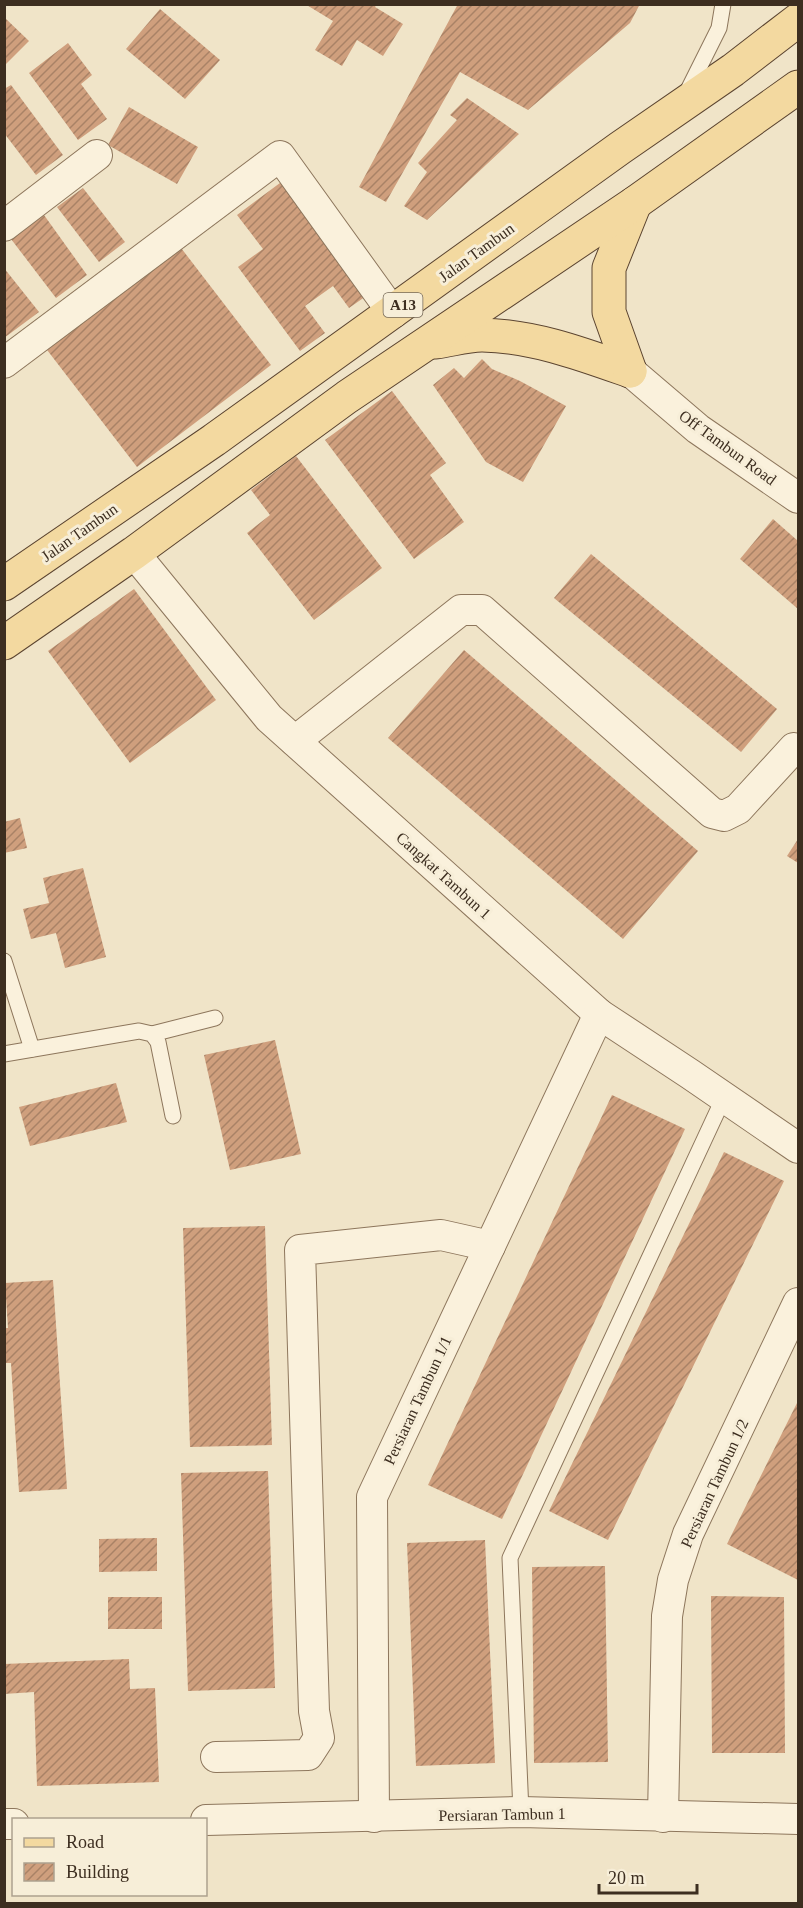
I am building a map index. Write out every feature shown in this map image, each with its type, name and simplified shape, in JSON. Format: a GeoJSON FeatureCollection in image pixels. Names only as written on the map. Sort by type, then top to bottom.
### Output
{"type":"FeatureCollection","features":[{"type":"Feature","properties":{"kind":"main road","name":"Jalan Tambun"},"geometry":{"type":"LineString","coordinates":[[4,584],[214,440],[798,21]]}},
{"type":"Feature","properties":{"kind":"main road"},"geometry":{"type":"LineString","coordinates":[[4,643],[134,553],[347,397],[635,203],[798,87]]}},
{"type":"Feature","properties":{"kind":"main road"},"geometry":{"type":"LineString","coordinates":[[630,371],[609,312],[609,268],[635,203]]}},
{"type":"Feature","properties":{"kind":"main road"},"geometry":{"type":"LineString","coordinates":[[430,343],[481,335],[524,339],[565,349],[630,371]]}},
{"type":"Feature","properties":{"kind":"street"},"geometry":{"type":"LineString","coordinates":[[4,226],[98,155]]}},
{"type":"Feature","properties":{"kind":"street"},"geometry":{"type":"LineString","coordinates":[[4,363],[280,156],[393,312]]}},
{"type":"Feature","properties":{"kind":"street","name":"Off Tambun Road"},"geometry":{"type":"LineString","coordinates":[[630,371],[698,429],[798,498]]}},
{"type":"Feature","properties":{"kind":"street","name":"Cangkat Tambun 1"},"geometry":{"type":"LineString","coordinates":[[134,553],[269,718],[598,1014],[798,1148]]}},
{"type":"Feature","properties":{"kind":"street"},"geometry":{"type":"LineString","coordinates":[[295,741],[461,610],[482,610],[712,813],[724,816],[738,809],[794,748]]}},
{"type":"Feature","properties":{"kind":"street","name":"Persiaran Tambun 1/1"},"geometry":{"type":"LineString","coordinates":[[374,1817],[372,1497],[598,1014]]}},
{"type":"Feature","properties":{"kind":"street"},"geometry":{"type":"LineString","coordinates":[[216,1756],[308,1755],[319,1738],[314,1711],[300,1250],[441,1235],[490,1246]]}},
{"type":"Feature","properties":{"kind":"street","name":"Persiaran Tambun 1/2"},"geometry":{"type":"LineString","coordinates":[[663,1817],[667,1616],[673,1580],[688,1534],[798,1303]]}},
{"type":"Feature","properties":{"kind":"street","name":"Persiaran Tambun 1"},"geometry":{"type":"LineString","coordinates":[[207,1820],[521,1812],[798,1819]]}},
{"type":"Feature","properties":{"kind":"lane"},"geometry":{"type":"LineString","coordinates":[[679,107],[719,28],[723,4]]}},
{"type":"Feature","properties":{"kind":"lane"},"geometry":{"type":"LineString","coordinates":[[4,961],[32,1049]]}},
{"type":"Feature","properties":{"kind":"lane"},"geometry":{"type":"LineString","coordinates":[[4,1054],[139,1030],[152,1034],[215,1018]]}},
{"type":"Feature","properties":{"kind":"lane"},"geometry":{"type":"LineString","coordinates":[[152,1034],[158,1042],[173,1116]]}},
{"type":"Feature","properties":{"kind":"lane"},"geometry":{"type":"LineString","coordinates":[[521,1812],[510,1558],[724,1097]]}},
{"type":"Feature","properties":{"kind":"building"},"geometry":{"type":"Polygon","coordinates":[[[305,4],[377,4],[375,7],[403,24],[383,56],[357,40],[342,66],[315,50],[333,21],[305,4]]]}},
{"type":"Feature","properties":{"kind":"building"},"geometry":{"type":"Polygon","coordinates":[[[458,4],[640,4],[630,23],[528,110],[460,72],[386,202],[359,187],[458,4]]]}},
{"type":"Feature","properties":{"kind":"building"},"geometry":{"type":"Polygon","coordinates":[[[160,9],[220,60],[185,99],[126,49],[160,9]]]}},
{"type":"Feature","properties":{"kind":"building"},"geometry":{"type":"Polygon","coordinates":[[[4,17],[29,41],[4,66],[4,17]]]}},
{"type":"Feature","properties":{"kind":"building"},"geometry":{"type":"Polygon","coordinates":[[[68,43],[92,75],[81,84],[107,119],[78,140],[29,73],[68,43]]]}},
{"type":"Feature","properties":{"kind":"building"},"geometry":{"type":"Polygon","coordinates":[[[11,85],[63,155],[36,175],[4,133],[4,89],[11,85]]]}},
{"type":"Feature","properties":{"kind":"building"},"geometry":{"type":"Polygon","coordinates":[[[467,98],[519,134],[427,220],[404,206],[427,172],[418,163],[457,120],[450,115],[467,98]]]}},
{"type":"Feature","properties":{"kind":"building"},"geometry":{"type":"Polygon","coordinates":[[[129,107],[198,147],[177,184],[108,145],[129,107]]]}},
{"type":"Feature","properties":{"kind":"building"},"geometry":{"type":"Polygon","coordinates":[[[284,180],[369,294],[349,308],[333,286],[305,306],[325,333],[300,351],[238,267],[263,249],[237,215],[284,180]]]}},
{"type":"Feature","properties":{"kind":"building"},"geometry":{"type":"Polygon","coordinates":[[[83,188],[125,242],[99,262],[57,207],[83,188]]]}},
{"type":"Feature","properties":{"kind":"building"},"geometry":{"type":"Polygon","coordinates":[[[44,215],[87,275],[56,298],[11,239],[44,215]]]}},
{"type":"Feature","properties":{"kind":"building"},"geometry":{"type":"Polygon","coordinates":[[[178,244],[271,365],[137,467],[44,346],[178,244]]]}},
{"type":"Feature","properties":{"kind":"building"},"geometry":{"type":"Polygon","coordinates":[[[4,268],[39,312],[4,338],[4,268]]]}},
{"type":"Feature","properties":{"kind":"building"},"geometry":{"type":"Polygon","coordinates":[[[482,359],[492,369],[566,406],[523,482],[486,462],[433,385],[454,368],[464,378],[482,359]]]}},
{"type":"Feature","properties":{"kind":"building"},"geometry":{"type":"Polygon","coordinates":[[[392,391],[446,463],[430,475],[464,522],[414,559],[325,440],[392,391]]]}},
{"type":"Feature","properties":{"kind":"building"},"geometry":{"type":"Polygon","coordinates":[[[296,456],[382,568],[314,620],[247,533],[270,515],[251,490],[296,456]]]}},
{"type":"Feature","properties":{"kind":"building"},"geometry":{"type":"Polygon","coordinates":[[[773,519],[798,541],[798,609],[740,559],[773,519]]]}},
{"type":"Feature","properties":{"kind":"building"},"geometry":{"type":"Polygon","coordinates":[[[591,554],[777,709],[741,752],[554,598],[591,554]]]}},
{"type":"Feature","properties":{"kind":"building"},"geometry":{"type":"Polygon","coordinates":[[[134,589],[216,700],[130,763],[48,651],[134,589]]]}},
{"type":"Feature","properties":{"kind":"building"},"geometry":{"type":"Polygon","coordinates":[[[464,650],[698,851],[623,939],[388,738],[464,650]]]}},
{"type":"Feature","properties":{"kind":"building"},"geometry":{"type":"Polygon","coordinates":[[[20,818],[27,848],[4,853],[4,822],[20,818]]]}},
{"type":"Feature","properties":{"kind":"building"},"geometry":{"type":"Polygon","coordinates":[[[798,839],[798,863],[787,856],[798,839]]]}},
{"type":"Feature","properties":{"kind":"building"},"geometry":{"type":"Polygon","coordinates":[[[83,868],[106,957],[65,968],[56,933],[31,939],[23,909],[49,903],[43,878],[83,868]]]}},
{"type":"Feature","properties":{"kind":"building"},"geometry":{"type":"Polygon","coordinates":[[[275,1040],[301,1154],[230,1170],[204,1055],[275,1040]]]}},
{"type":"Feature","properties":{"kind":"building"},"geometry":{"type":"Polygon","coordinates":[[[116,1083],[127,1122],[30,1146],[19,1107],[116,1083]]]}},
{"type":"Feature","properties":{"kind":"building"},"geometry":{"type":"Polygon","coordinates":[[[612,1095],[685,1129],[502,1519],[428,1485],[612,1095]]]}},
{"type":"Feature","properties":{"kind":"building"},"geometry":{"type":"Polygon","coordinates":[[[724,1152],[784,1181],[608,1540],[549,1511],[724,1152]]]}},
{"type":"Feature","properties":{"kind":"building"},"geometry":{"type":"Polygon","coordinates":[[[265,1226],[272,1445],[190,1447],[183,1228],[265,1226]]]}},
{"type":"Feature","properties":{"kind":"building"},"geometry":{"type":"Polygon","coordinates":[[[53,1280],[67,1489],[19,1492],[11,1363],[4,1363],[4,1328],[8,1328],[5,1283],[53,1280]]]}},
{"type":"Feature","properties":{"kind":"building"},"geometry":{"type":"Polygon","coordinates":[[[798,1401],[798,1580],[727,1544],[798,1401]]]}},
{"type":"Feature","properties":{"kind":"building"},"geometry":{"type":"Polygon","coordinates":[[[268,1471],[275,1688],[188,1691],[181,1473],[268,1471]]]}},
{"type":"Feature","properties":{"kind":"building"},"geometry":{"type":"Polygon","coordinates":[[[157,1538],[157,1571],[99,1572],[99,1539],[157,1538]]]}},
{"type":"Feature","properties":{"kind":"building"},"geometry":{"type":"Polygon","coordinates":[[[485,1540],[495,1763],[416,1766],[407,1543],[485,1540]]]}},
{"type":"Feature","properties":{"kind":"building"},"geometry":{"type":"Polygon","coordinates":[[[605,1566],[608,1762],[534,1763],[532,1567],[605,1566]]]}},
{"type":"Feature","properties":{"kind":"building"},"geometry":{"type":"Polygon","coordinates":[[[711,1596],[784,1597],[785,1753],[712,1753],[711,1596]]]}},
{"type":"Feature","properties":{"kind":"building"},"geometry":{"type":"Polygon","coordinates":[[[108,1597],[162,1597],[162,1629],[108,1629],[108,1597]]]}},
{"type":"Feature","properties":{"kind":"building"},"geometry":{"type":"Polygon","coordinates":[[[129,1659],[130,1689],[155,1688],[159,1782],[37,1786],[34,1692],[4,1694],[4,1664],[129,1659]]]}}]}
